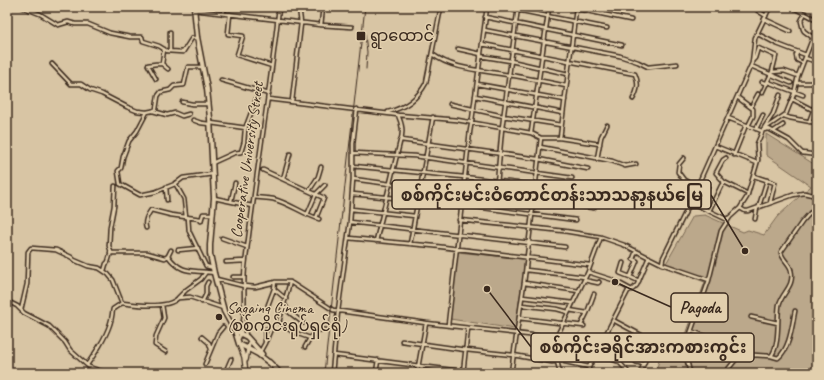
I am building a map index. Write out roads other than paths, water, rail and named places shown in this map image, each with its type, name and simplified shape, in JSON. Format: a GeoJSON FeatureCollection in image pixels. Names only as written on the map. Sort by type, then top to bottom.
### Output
{"type":"FeatureCollection","features":[{"type":"Feature","properties":{"kind":"highway"},"geometry":{"type":"LineString","coordinates":[[194,9],[197,38],[211,123],[214,198],[210,245],[213,270],[223,308],[235,331],[246,348],[258,354],[271,364]]}},
{"type":"Feature","properties":{"kind":"highway"},"geometry":{"type":"LineString","coordinates":[[229,321],[240,339]]}},
{"type":"Feature","properties":{"kind":"highway"},"geometry":{"type":"LineString","coordinates":[[240,339],[247,337]]}},
{"type":"Feature","properties":{"kind":"highway"},"geometry":{"type":"LineString","coordinates":[[246,348],[249,343],[247,337]]}},
{"type":"Feature","properties":{"kind":"highway"},"geometry":{"type":"LineString","coordinates":[[247,337],[280,373]]}},
{"type":"Feature","properties":{"kind":"main road"},"geometry":{"type":"LineString","coordinates":[[240,339],[246,373]]}},
{"type":"Feature","properties":{"kind":"main road"},"geometry":{"type":"LineString","coordinates":[[245,365],[246,348]]}},
{"type":"Feature","properties":{"kind":"street"},"geometry":{"type":"LineString","coordinates":[[22,7],[40,14],[58,25],[68,22],[88,24],[110,33],[130,37],[142,37],[143,41],[170,51],[183,52],[192,38],[197,38]]}},
{"type":"Feature","properties":{"kind":"street"},"geometry":{"type":"LineString","coordinates":[[223,14],[225,7]]}},
{"type":"Feature","properties":{"kind":"street","name":"Cooperative University Street"},"geometry":{"type":"LineString","coordinates":[[247,337],[244,316],[245,261],[269,94],[279,7]]}},
{"type":"Feature","properties":{"kind":"street"},"geometry":{"type":"LineString","coordinates":[[292,101],[301,23],[299,7]]}},
{"type":"Feature","properties":{"kind":"street"},"geometry":{"type":"LineString","coordinates":[[321,25],[323,7]]}},
{"type":"Feature","properties":{"kind":"street"},"geometry":{"type":"LineString","coordinates":[[388,112],[403,108],[422,90],[426,83],[441,7]]}},
{"type":"Feature","properties":{"kind":"street"},"geometry":{"type":"LineString","coordinates":[[448,325],[462,191],[474,109],[486,7]]}},
{"type":"Feature","properties":{"kind":"street"},"geometry":{"type":"LineString","coordinates":[[502,7],[518,8],[547,16],[608,28]]}},
{"type":"Feature","properties":{"kind":"street"},"geometry":{"type":"LineString","coordinates":[[531,133],[548,7]]}},
{"type":"Feature","properties":{"kind":"street"},"geometry":{"type":"LineString","coordinates":[[568,7],[630,20]]}},
{"type":"Feature","properties":{"kind":"street"},"geometry":{"type":"LineString","coordinates":[[762,7],[768,11]]}},
{"type":"Feature","properties":{"kind":"street"},"geometry":{"type":"LineString","coordinates":[[662,264],[751,66],[753,47],[770,7]]}},
{"type":"Feature","properties":{"kind":"street"},"geometry":{"type":"LineString","coordinates":[[792,7],[799,9],[817,20]]}},
{"type":"Feature","properties":{"kind":"street"},"geometry":{"type":"LineString","coordinates":[[496,195],[505,102],[518,8]]}},
{"type":"Feature","properties":{"kind":"street"},"geometry":{"type":"LineString","coordinates":[[194,9],[301,23],[352,27]]}},
{"type":"Feature","properties":{"kind":"street"},"geometry":{"type":"LineString","coordinates":[[560,138],[576,9]]}},
{"type":"Feature","properties":{"kind":"street"},"geometry":{"type":"LineString","coordinates":[[758,12],[766,16]]}},
{"type":"Feature","properties":{"kind":"street"},"geometry":{"type":"LineString","coordinates":[[805,13],[801,21],[803,29],[812,37]]}},
{"type":"Feature","properties":{"kind":"street"},"geometry":{"type":"LineString","coordinates":[[230,14],[228,34],[243,36],[237,55],[272,66]]}},
{"type":"Feature","properties":{"kind":"street"},"geometry":{"type":"LineString","coordinates":[[485,17],[622,45]]}},
{"type":"Feature","properties":{"kind":"street"},"geometry":{"type":"LineString","coordinates":[[764,19],[790,31]]}},
{"type":"Feature","properties":{"kind":"street"},"geometry":{"type":"LineString","coordinates":[[763,130],[784,116],[792,99],[798,76],[817,27]]}},
{"type":"Feature","properties":{"kind":"street"},"geometry":{"type":"LineString","coordinates":[[484,30],[571,48],[620,56],[648,66],[677,64]]}},
{"type":"Feature","properties":{"kind":"street"},"geometry":{"type":"LineString","coordinates":[[170,32],[170,51]]}},
{"type":"Feature","properties":{"kind":"street"},"geometry":{"type":"LineString","coordinates":[[758,34],[814,61]]}},
{"type":"Feature","properties":{"kind":"street"},"geometry":{"type":"LineString","coordinates":[[482,44],[635,74],[638,85],[633,99]]}},
{"type":"Feature","properties":{"kind":"street"},"geometry":{"type":"LineString","coordinates":[[752,61],[755,58],[758,48],[776,56],[771,73],[762,93]]}},
{"type":"Feature","properties":{"kind":"street"},"geometry":{"type":"LineString","coordinates":[[162,64],[164,49]]}},
{"type":"Feature","properties":{"kind":"street"},"geometry":{"type":"LineString","coordinates":[[458,49],[568,74]]}},
{"type":"Feature","properties":{"kind":"street"},"geometry":{"type":"LineString","coordinates":[[798,52],[796,56],[797,60],[803,63]]}},
{"type":"Feature","properties":{"kind":"street"},"geometry":{"type":"LineString","coordinates":[[432,54],[451,63],[479,70],[566,86]]}},
{"type":"Feature","properties":{"kind":"street"},"geometry":{"type":"LineString","coordinates":[[52,64],[71,84],[81,84],[90,90],[102,94],[137,111],[152,111],[167,115],[175,113],[182,116],[189,114]]}},
{"type":"Feature","properties":{"kind":"street"},"geometry":{"type":"LineString","coordinates":[[156,78],[148,65],[162,64],[168,69]]}},
{"type":"Feature","properties":{"kind":"street"},"geometry":{"type":"LineString","coordinates":[[751,66],[771,73],[791,83]]}},
{"type":"Feature","properties":{"kind":"street"},"geometry":{"type":"LineString","coordinates":[[152,111],[156,109],[160,92],[170,90],[174,86],[184,84],[188,67],[202,67]]}},
{"type":"Feature","properties":{"kind":"street"},"geometry":{"type":"LineString","coordinates":[[771,73],[784,71],[798,76]]}},
{"type":"Feature","properties":{"kind":"street"},"geometry":{"type":"LineString","coordinates":[[221,80],[269,94]]}},
{"type":"Feature","properties":{"kind":"street"},"geometry":{"type":"LineString","coordinates":[[762,82],[803,95]]}},
{"type":"Feature","properties":{"kind":"street"},"geometry":{"type":"LineString","coordinates":[[796,83],[816,83]]}},
{"type":"Feature","properties":{"kind":"street"},"geometry":{"type":"LineString","coordinates":[[477,84],[564,100]]}},
{"type":"Feature","properties":{"kind":"street"},"geometry":{"type":"LineString","coordinates":[[212,163],[234,153],[241,152],[246,128],[259,92]]}},
{"type":"Feature","properties":{"kind":"street"},"geometry":{"type":"LineString","coordinates":[[751,107],[758,94]]}},
{"type":"Feature","properties":{"kind":"street"},"geometry":{"type":"LineString","coordinates":[[690,202],[726,219],[740,208],[747,198],[754,176],[757,163],[757,144],[763,130],[773,114],[780,95]]}},
{"type":"Feature","properties":{"kind":"street"},"geometry":{"type":"LineString","coordinates":[[475,96],[563,113]]}},
{"type":"Feature","properties":{"kind":"street"},"geometry":{"type":"LineString","coordinates":[[734,155],[754,112],[751,107],[737,97]]}},
{"type":"Feature","properties":{"kind":"street"},"geometry":{"type":"LineString","coordinates":[[268,99],[472,122],[531,133],[541,138],[560,138],[600,144]]}},
{"type":"Feature","properties":{"kind":"street"},"geometry":{"type":"LineString","coordinates":[[792,99],[813,110]]}},
{"type":"Feature","properties":{"kind":"street"},"geometry":{"type":"LineString","coordinates":[[182,102],[192,104],[209,104]]}},
{"type":"Feature","properties":{"kind":"street"},"geometry":{"type":"LineString","coordinates":[[450,104],[504,116],[561,124]]}},
{"type":"Feature","properties":{"kind":"street"},"geometry":{"type":"LineString","coordinates":[[809,122],[815,106],[817,106]]}},
{"type":"Feature","properties":{"kind":"street"},"geometry":{"type":"LineString","coordinates":[[332,373],[338,311],[350,222],[353,153],[357,109]]}},
{"type":"Feature","properties":{"kind":"street"},"geometry":{"type":"LineString","coordinates":[[147,112],[129,141],[123,157],[121,168],[118,171],[120,184],[140,195],[155,192],[175,184],[183,178],[213,174]]}},
{"type":"Feature","properties":{"kind":"street"},"geometry":{"type":"LineString","coordinates":[[376,241],[392,170],[403,133],[398,114]]}},
{"type":"Feature","properties":{"kind":"street"},"geometry":{"type":"LineString","coordinates":[[756,129],[763,115]]}},
{"type":"Feature","properties":{"kind":"street"},"geometry":{"type":"LineString","coordinates":[[784,116],[817,123]]}},
{"type":"Feature","properties":{"kind":"street"},"geometry":{"type":"LineString","coordinates":[[410,244],[433,117]]}},
{"type":"Feature","properties":{"kind":"street"},"geometry":{"type":"LineString","coordinates":[[728,118],[756,129],[769,129],[774,131],[789,140],[802,153],[817,155]]}},
{"type":"Feature","properties":{"kind":"street"},"geometry":{"type":"LineString","coordinates":[[193,120],[201,123],[246,128]]}},
{"type":"Feature","properties":{"kind":"street"},"geometry":{"type":"LineString","coordinates":[[597,159],[600,144],[607,125]]}},
{"type":"Feature","properties":{"kind":"street"},"geometry":{"type":"LineString","coordinates":[[774,131],[783,125]]}},
{"type":"Feature","properties":{"kind":"street"},"geometry":{"type":"LineString","coordinates":[[511,373],[528,257],[541,138]]}},
{"type":"Feature","properties":{"kind":"street"},"geometry":{"type":"LineString","coordinates":[[401,140],[468,148],[538,159],[588,169]]}},
{"type":"Feature","properties":{"kind":"street"},"geometry":{"type":"LineString","coordinates":[[715,146],[734,155],[757,163]]}},
{"type":"Feature","properties":{"kind":"street"},"geometry":{"type":"LineString","coordinates":[[540,148],[625,166],[636,164]]}},
{"type":"Feature","properties":{"kind":"street"},"geometry":{"type":"LineString","coordinates":[[353,153],[426,158],[572,178]]}},
{"type":"Feature","properties":{"kind":"street"},"geometry":{"type":"LineString","coordinates":[[283,179],[290,154]]}},
{"type":"Feature","properties":{"kind":"street"},"geometry":{"type":"LineString","coordinates":[[684,158],[679,164],[678,172],[684,180],[697,187]]}},
{"type":"Feature","properties":{"kind":"street"},"geometry":{"type":"LineString","coordinates":[[726,158],[723,160],[716,173],[724,182],[748,194]]}},
{"type":"Feature","properties":{"kind":"street"},"geometry":{"type":"LineString","coordinates":[[353,166],[497,180],[576,190]]}},
{"type":"Feature","properties":{"kind":"street"},"geometry":{"type":"LineString","coordinates":[[309,191],[318,177],[321,167]]}},
{"type":"Feature","properties":{"kind":"street"},"geometry":{"type":"LineString","coordinates":[[254,197],[272,199],[290,206],[307,216],[318,219],[324,198],[263,170]]}},
{"type":"Feature","properties":{"kind":"street"},"geometry":{"type":"LineString","coordinates":[[754,176],[775,183],[770,203]]}},
{"type":"Feature","properties":{"kind":"street"},"geometry":{"type":"LineString","coordinates":[[353,179],[594,208]]}},
{"type":"Feature","properties":{"kind":"street"},"geometry":{"type":"LineString","coordinates":[[755,219],[767,180]]}},
{"type":"Feature","properties":{"kind":"street"},"geometry":{"type":"LineString","coordinates":[[709,211],[724,182]]}},
{"type":"Feature","properties":{"kind":"street"},"geometry":{"type":"LineString","coordinates":[[231,201],[235,183]]}},
{"type":"Feature","properties":{"kind":"street"},"geometry":{"type":"LineString","coordinates":[[175,184],[184,199],[190,231],[206,266],[213,270]]}},
{"type":"Feature","properties":{"kind":"street"},"geometry":{"type":"LineString","coordinates":[[307,216],[316,194],[325,185]]}},
{"type":"Feature","properties":{"kind":"street"},"geometry":{"type":"LineString","coordinates":[[104,271],[110,253],[110,227],[114,206],[114,186]]}},
{"type":"Feature","properties":{"kind":"street"},"geometry":{"type":"LineString","coordinates":[[166,187],[167,200]]}},
{"type":"Feature","properties":{"kind":"street"},"geometry":{"type":"LineString","coordinates":[[699,206],[708,187]]}},
{"type":"Feature","properties":{"kind":"street"},"geometry":{"type":"LineString","coordinates":[[740,208],[744,211],[799,193],[809,193],[817,196]]}},
{"type":"Feature","properties":{"kind":"street"},"geometry":{"type":"LineString","coordinates":[[352,194],[418,200]]}},
{"type":"Feature","properties":{"kind":"street"},"geometry":{"type":"LineString","coordinates":[[214,198],[252,206]]}},
{"type":"Feature","properties":{"kind":"street"},"geometry":{"type":"LineString","coordinates":[[461,205],[576,220]]}},
{"type":"Feature","properties":{"kind":"street"},"geometry":{"type":"LineString","coordinates":[[351,208],[415,216]]}},
{"type":"Feature","properties":{"kind":"street"},"geometry":{"type":"LineString","coordinates":[[770,356],[776,347],[780,300],[789,288],[791,281],[791,270],[781,252],[802,222],[810,213],[817,209]]}},
{"type":"Feature","properties":{"kind":"street"},"geometry":{"type":"LineString","coordinates":[[146,228],[146,216],[151,210],[201,220],[203,214],[213,214]]}},
{"type":"Feature","properties":{"kind":"street"},"geometry":{"type":"LineString","coordinates":[[722,216],[726,223]]}},
{"type":"Feature","properties":{"kind":"street"},"geometry":{"type":"LineString","coordinates":[[690,373],[686,359],[687,342],[709,280],[721,231],[730,216]]}},
{"type":"Feature","properties":{"kind":"street"},"geometry":{"type":"LineString","coordinates":[[459,220],[602,237],[662,264],[709,280]]}},
{"type":"Feature","properties":{"kind":"street"},"geometry":{"type":"LineString","coordinates":[[350,222],[565,247]]}},
{"type":"Feature","properties":{"kind":"street"},"geometry":{"type":"LineString","coordinates":[[556,338],[588,272],[602,237]]}},
{"type":"Feature","properties":{"kind":"street"},"geometry":{"type":"LineString","coordinates":[[222,238],[247,247]]}},
{"type":"Feature","properties":{"kind":"street"},"geometry":{"type":"LineString","coordinates":[[348,238],[434,246],[590,265]]}},
{"type":"Feature","properties":{"kind":"street"},"geometry":{"type":"LineString","coordinates":[[22,310],[27,284],[28,252],[31,248],[56,250],[74,260],[104,271],[112,280],[122,303]]}},
{"type":"Feature","properties":{"kind":"street"},"geometry":{"type":"LineString","coordinates":[[178,250],[198,248]]}},
{"type":"Feature","properties":{"kind":"street"},"geometry":{"type":"LineString","coordinates":[[168,256],[170,250]]}},
{"type":"Feature","properties":{"kind":"street"},"geometry":{"type":"LineString","coordinates":[[630,277],[637,261],[632,259],[636,251]]}},
{"type":"Feature","properties":{"kind":"street"},"geometry":{"type":"LineString","coordinates":[[110,253],[147,254],[165,258],[168,256]]}},
{"type":"Feature","properties":{"kind":"street"},"geometry":{"type":"LineString","coordinates":[[168,256],[180,269],[206,272],[213,270]]}},
{"type":"Feature","properties":{"kind":"street"},"geometry":{"type":"LineString","coordinates":[[588,373],[589,367],[628,291],[633,289],[638,281],[649,257]]}},
{"type":"Feature","properties":{"kind":"street"},"geometry":{"type":"LineString","coordinates":[[226,262],[245,261]]}},
{"type":"Feature","properties":{"kind":"street"},"geometry":{"type":"LineString","coordinates":[[623,263],[620,272],[638,281]]}},
{"type":"Feature","properties":{"kind":"street"},"geometry":{"type":"LineString","coordinates":[[526,270],[584,279],[593,283],[599,282]]}},
{"type":"Feature","properties":{"kind":"street"},"geometry":{"type":"LineString","coordinates":[[86,365],[101,344],[111,322],[113,309],[122,303],[162,305],[174,302],[186,290],[201,279],[206,272]]}},
{"type":"Feature","properties":{"kind":"street"},"geometry":{"type":"LineString","coordinates":[[588,272],[613,280]]}},
{"type":"Feature","properties":{"kind":"street"},"geometry":{"type":"LineString","coordinates":[[233,277],[244,277]]}},
{"type":"Feature","properties":{"kind":"street"},"geometry":{"type":"LineString","coordinates":[[216,279],[244,286],[255,286],[275,282],[290,282],[331,310],[468,328],[516,332],[582,342],[598,350]]}},
{"type":"Feature","properties":{"kind":"street"},"geometry":{"type":"LineString","coordinates":[[202,302],[206,294],[206,286],[208,282]]}},
{"type":"Feature","properties":{"kind":"street"},"geometry":{"type":"LineString","coordinates":[[268,305],[275,282]]}},
{"type":"Feature","properties":{"kind":"street"},"geometry":{"type":"LineString","coordinates":[[290,282],[279,322],[293,332],[310,338]]}},
{"type":"Feature","properties":{"kind":"street"},"geometry":{"type":"LineString","coordinates":[[617,282],[630,290]]}},
{"type":"Feature","properties":{"kind":"street"},"geometry":{"type":"LineString","coordinates":[[524,283],[579,291]]}},
{"type":"Feature","properties":{"kind":"street"},"geometry":{"type":"LineString","coordinates":[[274,289],[286,299]]}},
{"type":"Feature","properties":{"kind":"street"},"geometry":{"type":"LineString","coordinates":[[519,318],[583,326],[594,294]]}},
{"type":"Feature","properties":{"kind":"street"},"geometry":{"type":"LineString","coordinates":[[522,296],[573,303]]}},
{"type":"Feature","properties":{"kind":"street"},"geometry":{"type":"LineString","coordinates":[[178,298],[190,298],[223,308]]}},
{"type":"Feature","properties":{"kind":"street"},"geometry":{"type":"LineString","coordinates":[[7,301],[22,310],[24,313],[49,326],[65,342],[70,350],[86,365],[93,369],[107,373]]}},
{"type":"Feature","properties":{"kind":"street"},"geometry":{"type":"LineString","coordinates":[[284,304],[289,312],[303,323]]}},
{"type":"Feature","properties":{"kind":"street"},"geometry":{"type":"LineString","coordinates":[[162,305],[164,318],[156,336],[155,345],[166,352]]}},
{"type":"Feature","properties":{"kind":"street"},"geometry":{"type":"LineString","coordinates":[[521,305],[587,313]]}},
{"type":"Feature","properties":{"kind":"street"},"geometry":{"type":"LineString","coordinates":[[725,373],[737,358],[754,355],[778,358],[783,352],[790,336],[795,311]]}},
{"type":"Feature","properties":{"kind":"street","name":"Cooperative University Street"},"geometry":{"type":"LineString","coordinates":[[240,339],[244,316]]}},
{"type":"Feature","properties":{"kind":"street"},"geometry":{"type":"LineString","coordinates":[[751,317],[778,323]]}},
{"type":"Feature","properties":{"kind":"street"},"geometry":{"type":"LineString","coordinates":[[613,320],[686,359]]}},
{"type":"Feature","properties":{"kind":"street"},"geometry":{"type":"LineString","coordinates":[[417,373],[426,323]]}},
{"type":"Feature","properties":{"kind":"street"},"geometry":{"type":"LineString","coordinates":[[205,364],[218,333],[223,327]]}},
{"type":"Feature","properties":{"kind":"street"},"geometry":{"type":"LineString","coordinates":[[463,372],[468,328]]}},
{"type":"Feature","properties":{"kind":"street"},"geometry":{"type":"LineString","coordinates":[[265,344],[266,329]]}},
{"type":"Feature","properties":{"kind":"street"},"geometry":{"type":"LineString","coordinates":[[260,352],[271,329]]}},
{"type":"Feature","properties":{"kind":"street"},"geometry":{"type":"LineString","coordinates":[[305,347],[310,338],[319,330],[326,330]]}},
{"type":"Feature","properties":{"kind":"street"},"geometry":{"type":"LineString","coordinates":[[691,331],[722,342]]}},
{"type":"Feature","properties":{"kind":"street"},"geometry":{"type":"LineString","coordinates":[[620,362],[636,333]]}},
{"type":"Feature","properties":{"kind":"street"},"geometry":{"type":"LineString","coordinates":[[605,336],[628,346]]}},
{"type":"Feature","properties":{"kind":"street"},"geometry":{"type":"LineString","coordinates":[[202,337],[209,343],[211,350]]}},
{"type":"Feature","properties":{"kind":"street"},"geometry":{"type":"LineString","coordinates":[[632,339],[639,343]]}},
{"type":"Feature","properties":{"kind":"street"},"geometry":{"type":"LineString","coordinates":[[402,341],[513,355],[552,362],[557,361],[589,367]]}},
{"type":"Feature","properties":{"kind":"street"},"geometry":{"type":"LineString","coordinates":[[580,351],[582,342]]}},
{"type":"Feature","properties":{"kind":"street"},"geometry":{"type":"LineString","coordinates":[[334,355],[475,373]]}},
{"type":"Feature","properties":{"kind":"street"},"geometry":{"type":"LineString","coordinates":[[609,358],[620,362],[629,373]]}},
{"type":"Feature","properties":{"kind":"street"},"geometry":{"type":"LineString","coordinates":[[225,373],[231,359]]}},
{"type":"Feature","properties":{"kind":"street"},"geometry":{"type":"LineString","coordinates":[[376,373],[378,360]]}},
{"type":"Feature","properties":{"kind":"street"},"geometry":{"type":"LineString","coordinates":[[557,361],[560,373]]}},
{"type":"Feature","properties":{"kind":"street"},"geometry":{"type":"LineString","coordinates":[[636,362],[644,363],[640,373]]}},
{"type":"Feature","properties":{"kind":"railway"},"geometry":{"type":"LineString","coordinates":[[324,373],[365,7]]}},
{"type":"Feature","properties":{"kind":"railway"},"geometry":{"type":"LineString","coordinates":[[365,34],[367,52],[366,69]]}},
{"type":"Feature","properties":{"kind":"place","name":"ရွာထောင်"},"geometry":{"type":"Point","coordinates":[361,36]}},
{"type":"Feature","properties":{"kind":"place","name":"စစ်ကိုင်းမင်းဝံတောင်တန်းသာသနာ့နယ်မြေ"},"geometry":{"type":"Point","coordinates":[745,251]}},
{"type":"Feature","properties":{"kind":"place","name":"Pagoda"},"geometry":{"type":"Point","coordinates":[615,282]}},
{"type":"Feature","properties":{"kind":"place","name":"စစ်ကိုင်းခရိုင်အားကစားကွင်း"},"geometry":{"type":"Point","coordinates":[487,289]}},
{"type":"Feature","properties":{"kind":"place","name":"Sagaing Cinema (စစ်ကိုင်းရုပ်ရှင်ရုံ)"},"geometry":{"type":"Point","coordinates":[219,317]}}]}
